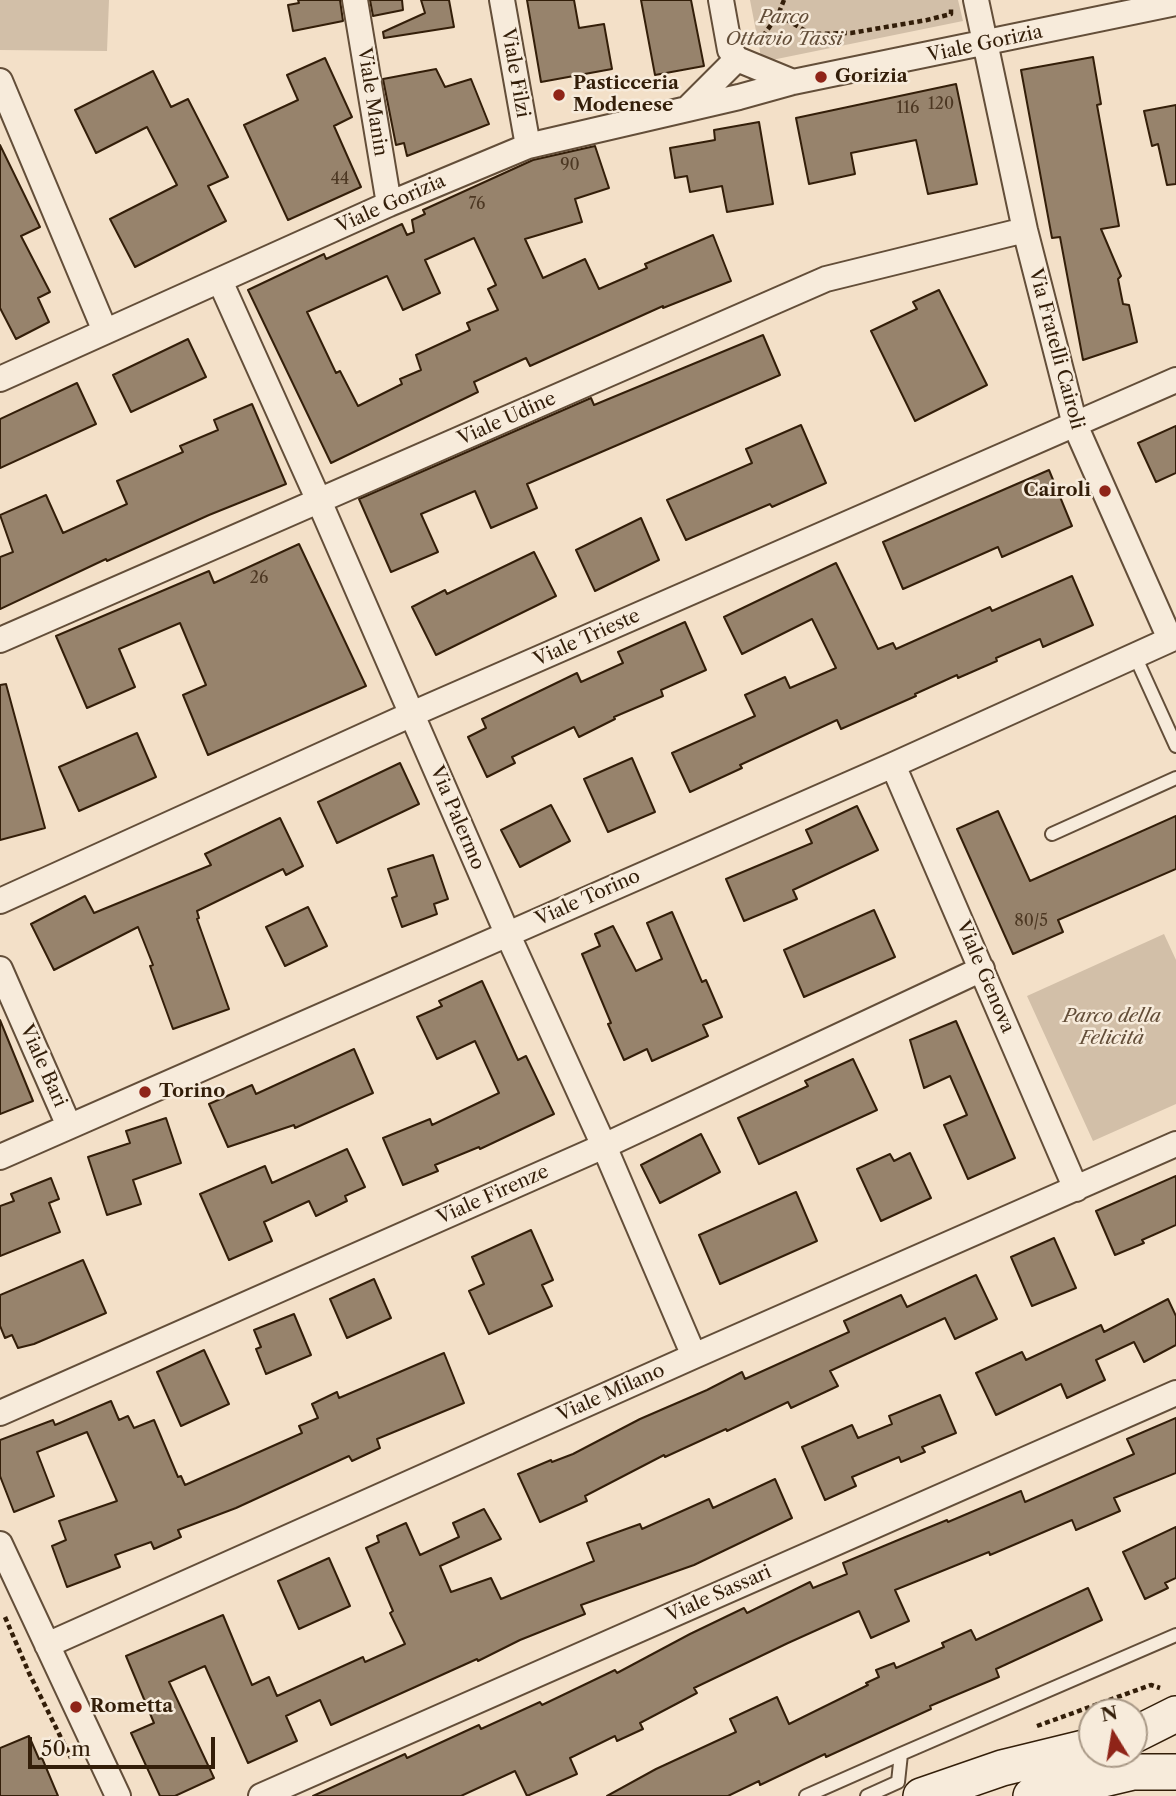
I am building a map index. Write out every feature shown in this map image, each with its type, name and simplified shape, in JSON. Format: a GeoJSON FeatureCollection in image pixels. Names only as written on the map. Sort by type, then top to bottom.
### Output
{"type":"FeatureCollection","features":[{"type":"Feature","properties":{"kind":"main road"},"geometry":{"type":"LineString","coordinates":[[1148,1725],[1172,1709]]}},
{"type":"Feature","properties":{"kind":"main road"},"geometry":{"type":"LineString","coordinates":[[1172,1709],[1176,1759]]}},
{"type":"Feature","properties":{"kind":"main road"},"geometry":{"type":"LineString","coordinates":[[920,1796],[1002,1768],[1078,1749]]}},
{"type":"Feature","properties":{"kind":"main road"},"geometry":{"type":"LineString","coordinates":[[1031,1796],[1133,1772],[1176,1772]]}},
{"type":"Feature","properties":{"kind":"street","name":"Viale Manin"},"geometry":{"type":"LineString","coordinates":[[355,0],[389,204]]}},
{"type":"Feature","properties":{"kind":"street","name":"Viale Filzi"},"geometry":{"type":"LineString","coordinates":[[502,0],[528,146]]}},
{"type":"Feature","properties":{"kind":"street"},"geometry":{"type":"LineString","coordinates":[[721,0],[734,54]]}},
{"type":"Feature","properties":{"kind":"street","name":"Via Fratelli Cairoli"},"geometry":{"type":"LineString","coordinates":[[976,0],[1025,230],[1075,425],[1173,638]]}},
{"type":"Feature","properties":{"kind":"street","name":"Viale Gorizia"},"geometry":{"type":"LineString","coordinates":[[0,379],[389,204],[528,146],[793,82],[1176,3]]}},
{"type":"Feature","properties":{"kind":"street"},"geometry":{"type":"LineString","coordinates":[[734,54],[793,82]]}},
{"type":"Feature","properties":{"kind":"street"},"geometry":{"type":"LineString","coordinates":[[687,109],[734,54]]}},
{"type":"Feature","properties":{"kind":"street"},"geometry":{"type":"LineString","coordinates":[[0,81],[105,331]]}},
{"type":"Feature","properties":{"kind":"street","name":"Viale Udine"},"geometry":{"type":"LineString","coordinates":[[0,640],[826,279],[1025,230]]}},
{"type":"Feature","properties":{"kind":"street","name":"Via Palermo"},"geometry":{"type":"LineString","coordinates":[[220,281],[507,933],[604,1146],[694,1356]]}},
{"type":"Feature","properties":{"kind":"street","name":"Viale Trieste"},"geometry":{"type":"LineString","coordinates":[[0,901],[412,714],[1176,380]]}},
{"type":"Feature","properties":{"kind":"street","name":"Viale Torino"},"geometry":{"type":"LineString","coordinates":[[0,1157],[893,765],[1173,638]]}},
{"type":"Feature","properties":{"kind":"street","name":"Viale Genova"},"geometry":{"type":"LineString","coordinates":[[893,765],[1076,1189]]}},
{"type":"Feature","properties":{"kind":"street","name":"Viale Bari"},"geometry":{"type":"LineString","coordinates":[[0,969],[69,1126]]}},
{"type":"Feature","properties":{"kind":"street","name":"Viale Firenze"},"geometry":{"type":"LineString","coordinates":[[0,1413],[604,1146],[982,969]]}},
{"type":"Feature","properties":{"kind":"street","name":"Viale Milano"},"geometry":{"type":"LineString","coordinates":[[47,1645],[1176,1144]]}},
{"type":"Feature","properties":{"kind":"street","name":"Viale Sassari"},"geometry":{"type":"LineString","coordinates":[[261,1796],[1176,1392]]}},
{"type":"Feature","properties":{"kind":"street"},"geometry":{"type":"LineString","coordinates":[[0,1544],[118,1796]]}},
{"type":"Feature","properties":{"kind":"lane"},"geometry":{"type":"LineString","coordinates":[[1135,656],[1176,746]]}},
{"type":"Feature","properties":{"kind":"lane"},"geometry":{"type":"LineString","coordinates":[[1052,834],[1176,778]]}},
{"type":"Feature","properties":{"kind":"lane"},"geometry":{"type":"LineString","coordinates":[[806,1796],[1176,1635]]}},
{"type":"Feature","properties":{"kind":"lane"},"geometry":{"type":"LineString","coordinates":[[867,1796],[898,1782],[901,1754]]}},
{"type":"Feature","properties":{"kind":"path"},"geometry":{"type":"LineString","coordinates":[[734,54],[758,43],[778,15],[784,0]]}},
{"type":"Feature","properties":{"kind":"path"},"geometry":{"type":"LineString","coordinates":[[778,15],[811,34],[850,33],[951,14],[951,0]]}},
{"type":"Feature","properties":{"kind":"path"},"geometry":{"type":"LineString","coordinates":[[0,1607],[71,1759]]}},
{"type":"Feature","properties":{"kind":"path"},"geometry":{"type":"LineString","coordinates":[[1035,1727],[1151,1685],[1172,1709]]}},
{"type":"Feature","properties":{"kind":"green space"},"geometry":{"type":"Polygon","coordinates":[[[0,0],[109,0],[107,51],[0,50],[0,0]]]}},
{"type":"Feature","properties":{"kind":"green space","name":"Parco Ottavio Tassi"},"geometry":{"type":"Polygon","coordinates":[[[750,0],[958,0],[963,21],[762,62],[750,0]]]}},
{"type":"Feature","properties":{"kind":"green space","name":"Parco della Felicità"},"geometry":{"type":"Polygon","coordinates":[[[1164,934],[1176,960],[1176,1104],[1093,1141],[1027,996],[1164,934]]]}},
{"type":"Feature","properties":{"kind":"building"},"geometry":{"type":"Polygon","coordinates":[[[298,0],[340,0],[343,21],[293,31],[288,5],[299,3],[298,0]]]}},
{"type":"Feature","properties":{"kind":"building"},"geometry":{"type":"Polygon","coordinates":[[[370,0],[402,0],[403,10],[373,16],[370,0]]]}},
{"type":"Feature","properties":{"kind":"building"},"geometry":{"type":"Polygon","coordinates":[[[421,0],[449,0],[454,27],[384,38],[383,32],[425,13],[421,0]]]}},
{"type":"Feature","properties":{"kind":"building"},"geometry":{"type":"Polygon","coordinates":[[[527,0],[574,0],[579,28],[604,24],[612,69],[541,82],[527,0]]]}},
{"type":"Feature","properties":{"kind":"building"},"geometry":{"type":"Polygon","coordinates":[[[641,0],[691,0],[704,66],[655,75],[641,0]]]}},
{"type":"Feature","properties":{"kind":"building"},"geometry":{"type":"Polygon","coordinates":[[[1093,57],[1101,104],[1097,105],[1119,226],[1101,229],[1121,276],[1118,279],[1123,304],[1129,305],[1137,342],[1083,360],[1060,237],[1052,238],[1021,70],[1093,57]]]}},
{"type":"Feature","properties":{"kind":"building"},"geometry":{"type":"Polygon","coordinates":[[[325,58],[352,117],[334,126],[361,187],[288,220],[244,125],[298,100],[287,75],[325,58]]]}},
{"type":"Feature","properties":{"kind":"building"},"geometry":{"type":"Polygon","coordinates":[[[436,69],[445,87],[471,79],[489,124],[407,156],[404,143],[396,145],[383,79],[436,69]]]}},
{"type":"Feature","properties":{"kind":"building"},"geometry":{"type":"Polygon","coordinates":[[[153,71],[171,107],[188,99],[228,177],[208,186],[226,221],[135,267],[110,219],[177,185],[147,127],[96,153],[75,110],[153,71]]]}},
{"type":"Feature","properties":{"kind":"building"},"geometry":{"type":"Polygon","coordinates":[[[956,84],[977,184],[928,194],[916,140],[851,153],[855,174],[809,184],[796,118],[956,84]]]}},
{"type":"Feature","properties":{"kind":"building"},"geometry":{"type":"Polygon","coordinates":[[[1176,105],[1176,184],[1167,185],[1158,144],[1152,146],[1144,111],[1176,105]]]}},
{"type":"Feature","properties":{"kind":"building"},"geometry":{"type":"Polygon","coordinates":[[[759,122],[773,204],[727,212],[722,186],[690,192],[687,176],[675,178],[670,148],[715,140],[714,130],[759,122]]]}},
{"type":"Feature","properties":{"kind":"building"},"geometry":{"type":"Polygon","coordinates":[[[0,145],[40,227],[21,236],[50,292],[38,298],[49,322],[16,339],[0,308],[0,145]]]}},
{"type":"Feature","properties":{"kind":"building"},"geometry":{"type":"Polygon","coordinates":[[[595,146],[609,188],[575,199],[582,222],[525,239],[543,278],[585,259],[599,289],[647,268],[645,264],[713,235],[731,281],[663,306],[530,366],[526,358],[474,382],[478,392],[331,463],[248,290],[324,254],[326,259],[402,224],[407,235],[414,232],[412,220],[425,214],[423,210],[533,160],[595,146]],[[474,238],[425,260],[440,293],[403,310],[387,276],[307,312],[336,373],[340,371],[358,406],[402,384],[400,379],[421,370],[416,355],[470,330],[467,323],[498,310],[488,289],[496,285],[474,238]]]}},
{"type":"Feature","properties":{"kind":"building"},"geometry":{"type":"Polygon","coordinates":[[[939,290],[987,385],[915,421],[871,331],[917,309],[913,302],[939,290]]]}},
{"type":"Feature","properties":{"kind":"building"},"geometry":{"type":"Polygon","coordinates":[[[763,335],[780,375],[527,484],[537,508],[491,528],[475,491],[421,514],[438,552],[391,572],[359,499],[591,398],[594,405],[763,335]]]}},
{"type":"Feature","properties":{"kind":"building"},"geometry":{"type":"Polygon","coordinates":[[[188,339],[206,377],[131,412],[113,375],[188,339]]]}},
{"type":"Feature","properties":{"kind":"building"},"geometry":{"type":"Polygon","coordinates":[[[77,383],[96,424],[0,468],[0,419],[77,383]]]}},
{"type":"Feature","properties":{"kind":"building"},"geometry":{"type":"Polygon","coordinates":[[[252,404],[286,484],[107,561],[106,559],[0,609],[0,557],[13,552],[0,515],[46,495],[63,533],[127,504],[117,481],[183,452],[180,446],[218,430],[214,420],[252,404]]]}},
{"type":"Feature","properties":{"kind":"building"},"geometry":{"type":"Polygon","coordinates":[[[801,425],[826,483],[686,540],[667,500],[752,463],[746,449],[801,425]]]}},
{"type":"Feature","properties":{"kind":"building"},"geometry":{"type":"Polygon","coordinates":[[[1176,426],[1176,473],[1156,482],[1138,443],[1176,426]]]}},
{"type":"Feature","properties":{"kind":"building"},"geometry":{"type":"Polygon","coordinates":[[[1049,470],[1072,526],[1002,557],[998,547],[903,589],[883,542],[1049,470]]]}},
{"type":"Feature","properties":{"kind":"building"},"geometry":{"type":"Polygon","coordinates":[[[641,518],[659,560],[595,591],[576,550],[641,518]]]}},
{"type":"Feature","properties":{"kind":"building"},"geometry":{"type":"Polygon","coordinates":[[[299,544],[366,686],[208,755],[183,695],[206,685],[180,623],[119,649],[135,687],[87,708],[56,636],[209,571],[214,583],[299,544]]]}},
{"type":"Feature","properties":{"kind":"building"},"geometry":{"type":"Polygon","coordinates":[[[534,552],[556,596],[436,655],[412,607],[445,590],[447,594],[534,552]]]}},
{"type":"Feature","properties":{"kind":"building"},"geometry":{"type":"Polygon","coordinates":[[[836,563],[878,649],[893,643],[896,649],[990,607],[992,611],[1072,576],[1093,625],[1043,647],[1040,639],[996,658],[997,661],[958,678],[957,675],[841,729],[837,720],[740,765],[742,768],[690,792],[672,753],[755,716],[745,695],[785,677],[790,688],[836,668],[812,619],[742,654],[724,617],[836,563]]]}},
{"type":"Feature","properties":{"kind":"building"},"geometry":{"type":"Polygon","coordinates":[[[685,622],[706,670],[661,690],[663,696],[614,717],[615,719],[579,737],[574,727],[512,757],[515,763],[487,777],[468,737],[486,728],[482,719],[577,673],[581,682],[623,663],[618,652],[685,622]]]}},
{"type":"Feature","properties":{"kind":"building"},"geometry":{"type":"Polygon","coordinates":[[[6,684],[45,828],[0,840],[0,685],[6,684]]]}},
{"type":"Feature","properties":{"kind":"building"},"geometry":{"type":"Polygon","coordinates":[[[137,733],[156,777],[79,811],[59,767],[137,733]]]}},
{"type":"Feature","properties":{"kind":"building"},"geometry":{"type":"Polygon","coordinates":[[[632,758],[655,812],[608,832],[584,779],[632,758]]]}},
{"type":"Feature","properties":{"kind":"building"},"geometry":{"type":"Polygon","coordinates":[[[400,763],[419,804],[337,843],[318,802],[400,763]]]}},
{"type":"Feature","properties":{"kind":"building"},"geometry":{"type":"Polygon","coordinates":[[[551,805],[570,841],[520,867],[501,830],[551,805]]]}},
{"type":"Feature","properties":{"kind":"building"},"geometry":{"type":"Polygon","coordinates":[[[857,806],[878,850],[793,890],[797,899],[744,921],[726,879],[812,843],[806,830],[857,806]]]}},
{"type":"Feature","properties":{"kind":"building"},"geometry":{"type":"Polygon","coordinates":[[[998,811],[1030,881],[1176,816],[1176,869],[1058,920],[1063,932],[1013,954],[957,829],[998,811]]]}},
{"type":"Feature","properties":{"kind":"building"},"geometry":{"type":"Polygon","coordinates":[[[280,818],[303,866],[286,875],[283,869],[197,911],[197,919],[229,1009],[173,1029],[138,927],[54,970],[31,924],[85,896],[94,913],[211,865],[205,854],[280,818]]]}},
{"type":"Feature","properties":{"kind":"building"},"geometry":{"type":"Polygon","coordinates":[[[433,855],[448,899],[434,904],[437,914],[402,927],[392,898],[397,896],[388,869],[433,855]]]}},
{"type":"Feature","properties":{"kind":"building"},"geometry":{"type":"Polygon","coordinates":[[[308,907],[327,946],[285,966],[266,927],[308,907]]]}},
{"type":"Feature","properties":{"kind":"building"},"geometry":{"type":"Polygon","coordinates":[[[874,910],[895,957],[804,997],[784,950],[874,910]]]}},
{"type":"Feature","properties":{"kind":"building"},"geometry":{"type":"Polygon","coordinates":[[[672,912],[702,982],[706,980],[722,1017],[703,1025],[708,1036],[652,1061],[647,1049],[624,1060],[582,954],[600,946],[595,934],[613,926],[636,971],[662,959],[647,923],[672,912]]]}},
{"type":"Feature","properties":{"kind":"building"},"geometry":{"type":"Polygon","coordinates":[[[482,981],[518,1060],[526,1056],[554,1114],[480,1149],[479,1147],[435,1165],[438,1171],[403,1185],[383,1138],[430,1119],[432,1125],[499,1093],[475,1041],[437,1059],[417,1017],[442,1006],[439,1001],[482,981]]]}},
{"type":"Feature","properties":{"kind":"building"},"geometry":{"type":"Polygon","coordinates":[[[0,1020],[33,1101],[0,1114],[0,1020]]]}},
{"type":"Feature","properties":{"kind":"building"},"geometry":{"type":"Polygon","coordinates":[[[956,1021],[1015,1158],[968,1179],[944,1125],[967,1115],[950,1076],[924,1088],[910,1040],[956,1021]]]}},
{"type":"Feature","properties":{"kind":"building"},"geometry":{"type":"Polygon","coordinates":[[[354,1049],[373,1093],[295,1128],[294,1125],[228,1147],[209,1104],[252,1085],[256,1094],[354,1049]]]}},
{"type":"Feature","properties":{"kind":"building"},"geometry":{"type":"Polygon","coordinates":[[[853,1059],[877,1110],[759,1164],[738,1118],[808,1086],[805,1081],[853,1059]]]}},
{"type":"Feature","properties":{"kind":"building"},"geometry":{"type":"Polygon","coordinates":[[[166,1118],[181,1163],[133,1180],[141,1204],[107,1215],[88,1157],[130,1143],[126,1131],[166,1118]]]}},
{"type":"Feature","properties":{"kind":"building"},"geometry":{"type":"Polygon","coordinates":[[[701,1134],[720,1172],[660,1203],[641,1165],[701,1134]]]}},
{"type":"Feature","properties":{"kind":"building"},"geometry":{"type":"Polygon","coordinates":[[[347,1149],[365,1187],[345,1196],[347,1201],[316,1216],[309,1201],[264,1222],[272,1241],[229,1260],[200,1194],[265,1166],[272,1183],[347,1149]]]}},
{"type":"Feature","properties":{"kind":"building"},"geometry":{"type":"Polygon","coordinates":[[[910,1153],[931,1198],[881,1221],[857,1169],[890,1154],[894,1161],[910,1153]]]}},
{"type":"Feature","properties":{"kind":"building"},"geometry":{"type":"Polygon","coordinates":[[[1176,1176],[1176,1225],[1115,1255],[1096,1211],[1176,1176]]]}},
{"type":"Feature","properties":{"kind":"building"},"geometry":{"type":"Polygon","coordinates":[[[51,1178],[59,1199],[49,1203],[60,1232],[0,1256],[0,1206],[14,1201],[11,1194],[51,1178]]]}},
{"type":"Feature","properties":{"kind":"building"},"geometry":{"type":"Polygon","coordinates":[[[796,1192],[817,1241],[720,1284],[699,1235],[796,1192]]]}},
{"type":"Feature","properties":{"kind":"building"},"geometry":{"type":"Polygon","coordinates":[[[531,1230],[553,1280],[542,1285],[552,1306],[489,1334],[469,1291],[484,1284],[472,1257],[531,1230]]]}},
{"type":"Feature","properties":{"kind":"building"},"geometry":{"type":"Polygon","coordinates":[[[1054,1238],[1076,1288],[1032,1306],[1011,1257],[1054,1238]]]}},
{"type":"Feature","properties":{"kind":"building"},"geometry":{"type":"Polygon","coordinates":[[[83,1260],[106,1313],[34,1344],[18,1348],[12,1335],[5,1338],[0,1326],[0,1295],[83,1260]]]}},
{"type":"Feature","properties":{"kind":"building"},"geometry":{"type":"Polygon","coordinates":[[[976,1275],[997,1319],[955,1339],[945,1318],[830,1371],[838,1386],[791,1408],[788,1402],[727,1431],[726,1429],[665,1457],[664,1455],[585,1496],[587,1501],[540,1522],[518,1474],[573,1454],[640,1419],[742,1372],[745,1379],[849,1332],[844,1321],[901,1295],[907,1307],[976,1275]]]}},
{"type":"Feature","properties":{"kind":"building"},"geometry":{"type":"Polygon","coordinates":[[[374,1279],[391,1318],[347,1338],[330,1299],[374,1279]]]}},
{"type":"Feature","properties":{"kind":"building"},"geometry":{"type":"Polygon","coordinates":[[[1168,1299],[1176,1316],[1176,1345],[1144,1362],[1134,1342],[1096,1360],[1105,1380],[1067,1398],[1061,1384],[996,1415],[976,1373],[1022,1352],[1026,1360],[1101,1325],[1104,1332],[1168,1299]]]}},
{"type":"Feature","properties":{"kind":"building"},"geometry":{"type":"Polygon","coordinates":[[[294,1314],[311,1355],[266,1374],[256,1349],[261,1347],[254,1330],[294,1314]]]}},
{"type":"Feature","properties":{"kind":"building"},"geometry":{"type":"Polygon","coordinates":[[[204,1350],[229,1404],[181,1426],[157,1372],[204,1350]]]}},
{"type":"Feature","properties":{"kind":"building"},"geometry":{"type":"Polygon","coordinates":[[[444,1353],[464,1403],[377,1439],[380,1448],[352,1461],[349,1456],[236,1508],[178,1530],[181,1537],[154,1549],[151,1542],[115,1555],[120,1567],[67,1587],[52,1546],[66,1540],[59,1521],[117,1501],[87,1432],[37,1452],[54,1496],[14,1512],[0,1476],[0,1440],[53,1420],[55,1425],[111,1401],[119,1420],[128,1416],[134,1428],[154,1420],[178,1477],[181,1476],[185,1485],[302,1433],[299,1426],[318,1418],[312,1404],[337,1392],[339,1398],[444,1353]]]}},
{"type":"Feature","properties":{"kind":"building"},"geometry":{"type":"Polygon","coordinates":[[[940,1395],[956,1433],[922,1447],[925,1452],[901,1462],[899,1457],[852,1477],[856,1486],[825,1500],[802,1447],[852,1425],[858,1438],[892,1424],[889,1416],[940,1395]]]}},
{"type":"Feature","properties":{"kind":"building"},"geometry":{"type":"Polygon","coordinates":[[[1176,1418],[1176,1473],[1114,1498],[1120,1511],[1076,1530],[1072,1520],[990,1555],[989,1552],[895,1590],[909,1621],[871,1638],[859,1611],[788,1643],[694,1688],[697,1693],[640,1723],[643,1729],[617,1741],[615,1736],[570,1758],[577,1774],[527,1796],[515,1771],[461,1796],[313,1796],[405,1754],[407,1758],[479,1725],[481,1729],[540,1702],[542,1705],[615,1670],[617,1673],[744,1608],[747,1613],[810,1582],[813,1588],[847,1574],[843,1563],[903,1538],[1021,1491],[1025,1502],[1134,1454],[1127,1439],[1176,1418]]]}},
{"type":"Feature","properties":{"kind":"building"},"geometry":{"type":"Polygon","coordinates":[[[775,1479],[792,1518],[694,1565],[581,1605],[585,1614],[520,1640],[331,1725],[320,1700],[286,1716],[297,1741],[248,1763],[205,1666],[169,1682],[214,1778],[175,1796],[160,1796],[131,1733],[154,1723],[126,1656],[223,1615],[252,1685],[269,1677],[277,1696],[363,1657],[365,1662],[405,1644],[390,1613],[393,1611],[366,1548],[379,1542],[377,1536],[406,1523],[420,1555],[459,1537],[453,1523],[484,1509],[501,1539],[440,1566],[451,1592],[491,1578],[501,1599],[594,1561],[587,1543],[640,1524],[642,1529],[709,1499],[713,1508],[775,1479]]]}},
{"type":"Feature","properties":{"kind":"building"},"geometry":{"type":"Polygon","coordinates":[[[1176,1527],[1176,1578],[1165,1583],[1168,1588],[1145,1599],[1123,1552],[1176,1527]]]}},
{"type":"Feature","properties":{"kind":"building"},"geometry":{"type":"Polygon","coordinates":[[[329,1558],[350,1606],[299,1629],[278,1581],[329,1558]]]}},
{"type":"Feature","properties":{"kind":"building"},"geometry":{"type":"Polygon","coordinates":[[[1088,1588],[1102,1620],[996,1669],[999,1677],[930,1706],[931,1709],[826,1757],[825,1754],[760,1785],[759,1781],[728,1796],[607,1796],[656,1769],[736,1732],[730,1719],[777,1697],[789,1724],[868,1685],[866,1683],[879,1677],[876,1670],[894,1663],[896,1668],[944,1647],[942,1643],[971,1630],[976,1640],[1088,1588]]]}},
{"type":"Feature","properties":{"kind":"building"},"geometry":{"type":"Polygon","coordinates":[[[29,1736],[39,1759],[42,1758],[58,1796],[0,1796],[0,1748],[29,1736]]]}},
{"type":"Feature","properties":{"kind":"place","name":"Gorizia"},"geometry":{"type":"Point","coordinates":[821,77]}},
{"type":"Feature","properties":{"kind":"place","name":"Pasticceria Modenese"},"geometry":{"type":"Point","coordinates":[559,95]}},
{"type":"Feature","properties":{"kind":"place","name":"Cairoli"},"geometry":{"type":"Point","coordinates":[1105,491]}},
{"type":"Feature","properties":{"kind":"place","name":"Torino"},"geometry":{"type":"Point","coordinates":[145,1092]}},
{"type":"Feature","properties":{"kind":"place","name":"Rometta"},"geometry":{"type":"Point","coordinates":[76,1707]}}]}
